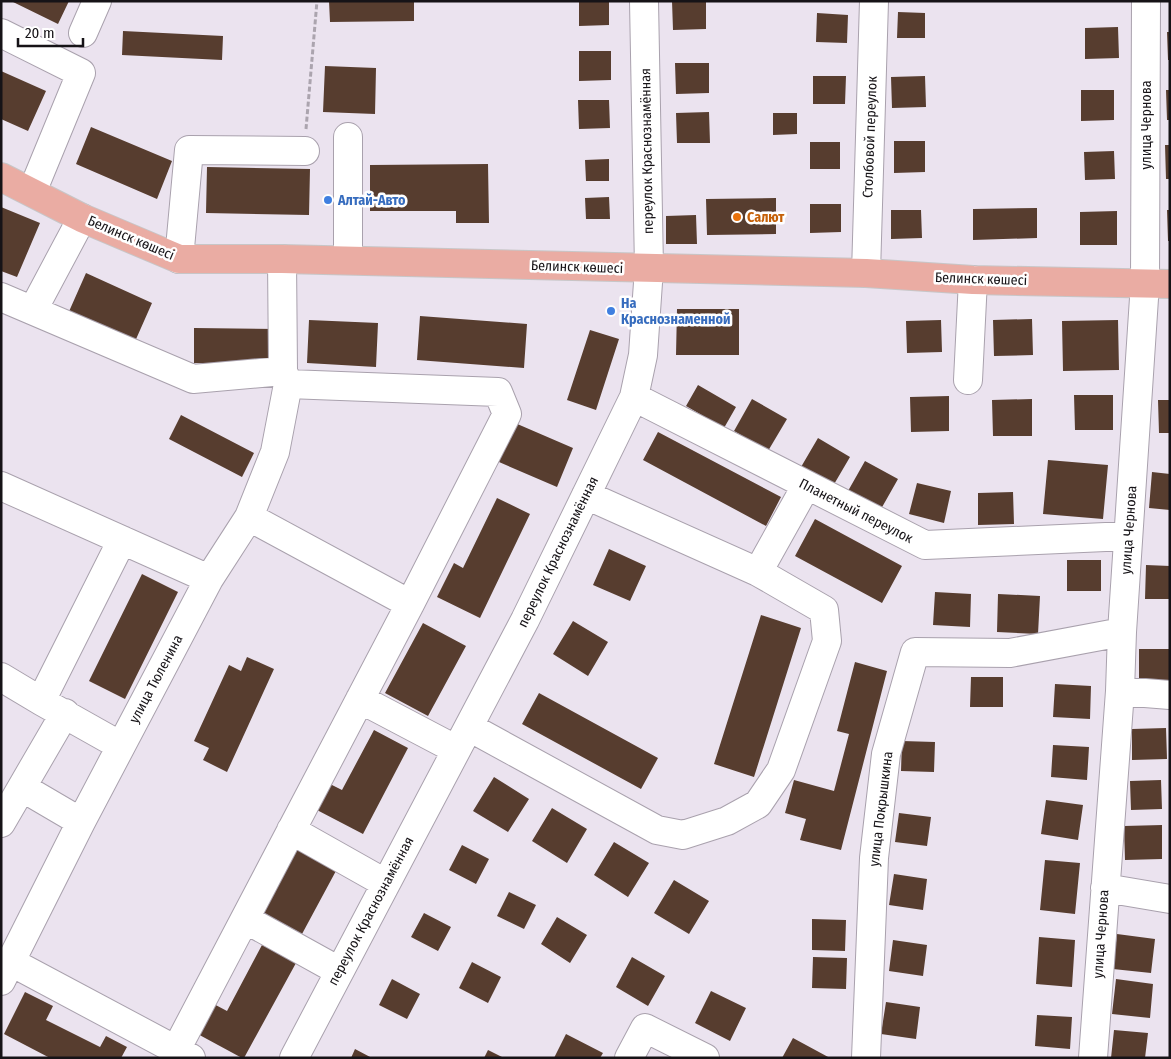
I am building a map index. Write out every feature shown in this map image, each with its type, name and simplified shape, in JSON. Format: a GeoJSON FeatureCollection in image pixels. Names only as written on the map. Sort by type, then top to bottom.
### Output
{"type":"FeatureCollection","features":[{"type":"Feature","properties":{"kind":"main road","name":"Белинск көшесі"},"geometry":{"type":"LineString","coordinates":[[1,177],[82,218],[179,259],[348,260],[866,273],[973,280],[1157,283]]}},
{"type":"Feature","properties":{"kind":"street"},"geometry":{"type":"LineString","coordinates":[[83,33],[96,1]]}},
{"type":"Feature","properties":{"kind":"street","name":"переулок Краснознамённая"},"geometry":{"type":"LineString","coordinates":[[294,1058],[524,620],[634,396],[643,355],[649,268],[644,1]]}},
{"type":"Feature","properties":{"kind":"street","name":"Столбовой переулок"},"geometry":{"type":"LineString","coordinates":[[866,273],[874,1]]}},
{"type":"Feature","properties":{"kind":"street","name":"улица Чернова"},"geometry":{"type":"LineString","coordinates":[[1093,1058],[1120,691],[1128,536],[1157,283],[1146,1]]}},
{"type":"Feature","properties":{"kind":"street"},"geometry":{"type":"LineString","coordinates":[[1,34],[81,73],[32,192]]}},
{"type":"Feature","properties":{"kind":"street"},"geometry":{"type":"LineString","coordinates":[[348,137],[348,260]]}},
{"type":"Feature","properties":{"kind":"street"},"geometry":{"type":"LineString","coordinates":[[179,259],[189,150],[305,151]]}},
{"type":"Feature","properties":{"kind":"street"},"geometry":{"type":"LineString","coordinates":[[33,310],[82,218]]}},
{"type":"Feature","properties":{"kind":"street","name":"улица Тюленина"},"geometry":{"type":"LineString","coordinates":[[6,972],[80,822],[209,579],[250,517],[275,452],[285,377],[282,259]]}},
{"type":"Feature","properties":{"kind":"street"},"geometry":{"type":"LineString","coordinates":[[968,380],[973,280]]}},
{"type":"Feature","properties":{"kind":"street"},"geometry":{"type":"LineString","coordinates":[[1,297],[193,379],[285,377],[498,392],[507,414],[245,919],[184,1054],[6,972]]}},
{"type":"Feature","properties":{"kind":"street","name":"Планетный переулок"},"geometry":{"type":"LineString","coordinates":[[634,396],[924,545],[1128,536]]}},
{"type":"Feature","properties":{"kind":"street"},"geometry":{"type":"LineString","coordinates":[[1,486],[209,579]]}},
{"type":"Feature","properties":{"kind":"street"},"geometry":{"type":"LineString","coordinates":[[758,572],[806,486]]}},
{"type":"Feature","properties":{"kind":"street"},"geometry":{"type":"LineString","coordinates":[[360,699],[462,738],[657,830],[683,835],[727,821],[758,804],[781,770],[828,640],[824,610],[758,572],[586,495]]}},
{"type":"Feature","properties":{"kind":"street"},"geometry":{"type":"LineString","coordinates":[[250,517],[410,604]]}},
{"type":"Feature","properties":{"kind":"street"},"geometry":{"type":"LineString","coordinates":[[41,701],[122,540]]}},
{"type":"Feature","properties":{"kind":"street","name":"улица Покрышкина"},"geometry":{"type":"LineString","coordinates":[[866,1058],[874,858],[886,754],[915,652],[1010,653],[1122,632]]}},
{"type":"Feature","properties":{"kind":"street"},"geometry":{"type":"LineString","coordinates":[[1,676],[121,746]]}},
{"type":"Feature","properties":{"kind":"street"},"geometry":{"type":"LineString","coordinates":[[1120,691],[1170,695]]}},
{"type":"Feature","properties":{"kind":"street"},"geometry":{"type":"LineString","coordinates":[[1,823],[65,713]]}},
{"type":"Feature","properties":{"kind":"street"},"geometry":{"type":"LineString","coordinates":[[23,788],[80,822]]}},
{"type":"Feature","properties":{"kind":"street"},"geometry":{"type":"LineString","coordinates":[[291,830],[385,883]]}},
{"type":"Feature","properties":{"kind":"street"},"geometry":{"type":"LineString","coordinates":[[1105,888],[1170,899]]}},
{"type":"Feature","properties":{"kind":"street"},"geometry":{"type":"LineString","coordinates":[[245,919],[339,971]]}},
{"type":"Feature","properties":{"kind":"street"},"geometry":{"type":"LineString","coordinates":[[629,1058],[645,1028],[705,1058]]}},
{"type":"Feature","properties":{"kind":"path"},"geometry":{"type":"LineString","coordinates":[[305,151],[317,1]]}},
{"type":"Feature","properties":{"kind":"building"},"geometry":{"type":"Polygon","coordinates":[[[11,1],[69,1],[58,24],[11,1]]]}},
{"type":"Feature","properties":{"kind":"building"},"geometry":{"type":"Polygon","coordinates":[[[329,1],[414,1],[414,21],[330,22],[329,1]]]}},
{"type":"Feature","properties":{"kind":"building"},"geometry":{"type":"Polygon","coordinates":[[[579,1],[609,1],[609,25],[579,26],[579,1]]]}},
{"type":"Feature","properties":{"kind":"building"},"geometry":{"type":"Polygon","coordinates":[[[672,1],[706,1],[706,29],[673,30],[672,1]]]}},
{"type":"Feature","properties":{"kind":"building"},"geometry":{"type":"Polygon","coordinates":[[[898,12],[925,13],[925,38],[897,38],[898,12]]]}},
{"type":"Feature","properties":{"kind":"building"},"geometry":{"type":"Polygon","coordinates":[[[817,13],[848,15],[847,43],[816,42],[817,13]]]}},
{"type":"Feature","properties":{"kind":"building"},"geometry":{"type":"Polygon","coordinates":[[[1118,27],[1119,58],[1085,59],[1085,28],[1118,27]]]}},
{"type":"Feature","properties":{"kind":"building"},"geometry":{"type":"Polygon","coordinates":[[[123,31],[223,36],[222,60],[122,55],[123,31]]]}},
{"type":"Feature","properties":{"kind":"building"},"geometry":{"type":"Polygon","coordinates":[[[1167,32],[1170,32],[1170,60],[1168,60],[1167,32]]]}},
{"type":"Feature","properties":{"kind":"building"},"geometry":{"type":"Polygon","coordinates":[[[579,51],[611,51],[611,80],[579,81],[579,51]]]}},
{"type":"Feature","properties":{"kind":"building"},"geometry":{"type":"Polygon","coordinates":[[[675,63],[709,63],[709,93],[676,94],[675,63]]]}},
{"type":"Feature","properties":{"kind":"building"},"geometry":{"type":"Polygon","coordinates":[[[325,66],[376,68],[375,114],[323,112],[325,66]]]}},
{"type":"Feature","properties":{"kind":"building"},"geometry":{"type":"Polygon","coordinates":[[[1,71],[46,91],[28,131],[1,119],[1,71]]]}},
{"type":"Feature","properties":{"kind":"building"},"geometry":{"type":"Polygon","coordinates":[[[813,76],[846,76],[845,104],[813,104],[813,76]]]}},
{"type":"Feature","properties":{"kind":"building"},"geometry":{"type":"Polygon","coordinates":[[[925,76],[926,107],[892,108],[891,77],[925,76]]]}},
{"type":"Feature","properties":{"kind":"building"},"geometry":{"type":"Polygon","coordinates":[[[1081,90],[1114,90],[1114,120],[1081,121],[1081,90]]]}},
{"type":"Feature","properties":{"kind":"building"},"geometry":{"type":"Polygon","coordinates":[[[1166,90],[1170,90],[1170,120],[1167,120],[1166,90]]]}},
{"type":"Feature","properties":{"kind":"building"},"geometry":{"type":"Polygon","coordinates":[[[578,100],[609,100],[610,128],[579,129],[578,100]]]}},
{"type":"Feature","properties":{"kind":"building"},"geometry":{"type":"Polygon","coordinates":[[[709,112],[710,143],[677,143],[676,113],[709,112]]]}},
{"type":"Feature","properties":{"kind":"building"},"geometry":{"type":"Polygon","coordinates":[[[773,113],[797,113],[797,134],[773,135],[773,113]]]}},
{"type":"Feature","properties":{"kind":"building"},"geometry":{"type":"Polygon","coordinates":[[[91,127],[172,161],[157,199],[76,164],[91,127]]]}},
{"type":"Feature","properties":{"kind":"building"},"geometry":{"type":"Polygon","coordinates":[[[894,141],[925,141],[925,172],[894,173],[894,141]]]}},
{"type":"Feature","properties":{"kind":"building"},"geometry":{"type":"Polygon","coordinates":[[[810,142],[840,142],[840,169],[810,169],[810,142]]]}},
{"type":"Feature","properties":{"kind":"building"},"geometry":{"type":"Polygon","coordinates":[[[1165,145],[1170,145],[1170,179],[1166,179],[1165,145]]]}},
{"type":"Feature","properties":{"kind":"building"},"geometry":{"type":"Polygon","coordinates":[[[1114,151],[1115,179],[1085,180],[1084,152],[1114,151]]]}},
{"type":"Feature","properties":{"kind":"building"},"geometry":{"type":"Polygon","coordinates":[[[609,159],[609,181],[586,181],[585,160],[609,159]]]}},
{"type":"Feature","properties":{"kind":"building"},"geometry":{"type":"Polygon","coordinates":[[[488,164],[489,223],[456,223],[456,211],[370,211],[370,165],[488,164]]]}},
{"type":"Feature","properties":{"kind":"building"},"geometry":{"type":"Polygon","coordinates":[[[207,167],[310,169],[309,215],[206,213],[207,167]]]}},
{"type":"Feature","properties":{"kind":"building"},"geometry":{"type":"Polygon","coordinates":[[[609,197],[610,219],[586,219],[585,198],[609,197]]]}},
{"type":"Feature","properties":{"kind":"building"},"geometry":{"type":"Polygon","coordinates":[[[776,198],[776,234],[707,235],[706,199],[776,198]]]}},
{"type":"Feature","properties":{"kind":"building"},"geometry":{"type":"Polygon","coordinates":[[[810,204],[841,204],[841,232],[810,233],[810,204]]]}},
{"type":"Feature","properties":{"kind":"building"},"geometry":{"type":"Polygon","coordinates":[[[1,207],[40,223],[17,277],[1,271],[1,207]]]}},
{"type":"Feature","properties":{"kind":"building"},"geometry":{"type":"Polygon","coordinates":[[[1037,208],[1037,238],[973,240],[973,209],[1037,208]]]}},
{"type":"Feature","properties":{"kind":"building"},"geometry":{"type":"Polygon","coordinates":[[[891,210],[921,210],[922,238],[891,239],[891,210]]]}},
{"type":"Feature","properties":{"kind":"building"},"geometry":{"type":"Polygon","coordinates":[[[1167,210],[1170,210],[1170,241],[1168,241],[1167,210]]]}},
{"type":"Feature","properties":{"kind":"building"},"geometry":{"type":"Polygon","coordinates":[[[1117,211],[1117,245],[1080,245],[1080,212],[1117,211]]]}},
{"type":"Feature","properties":{"kind":"building"},"geometry":{"type":"Polygon","coordinates":[[[696,215],[697,244],[666,244],[666,216],[696,215]]]}},
{"type":"Feature","properties":{"kind":"building"},"geometry":{"type":"Polygon","coordinates":[[[86,273],[152,303],[133,346],[67,316],[86,273]]]}},
{"type":"Feature","properties":{"kind":"building"},"geometry":{"type":"Polygon","coordinates":[[[677,309],[739,309],[739,355],[676,355],[677,309]]]}},
{"type":"Feature","properties":{"kind":"building"},"geometry":{"type":"Polygon","coordinates":[[[420,316],[527,324],[524,368],[417,360],[420,316]]]}},
{"type":"Feature","properties":{"kind":"building"},"geometry":{"type":"Polygon","coordinates":[[[1032,319],[1033,355],[994,356],[993,320],[1032,319]]]}},
{"type":"Feature","properties":{"kind":"building"},"geometry":{"type":"Polygon","coordinates":[[[309,320],[378,323],[376,367],[307,363],[309,320]]]}},
{"type":"Feature","properties":{"kind":"building"},"geometry":{"type":"Polygon","coordinates":[[[941,320],[942,352],[907,353],[906,321],[941,320]]]}},
{"type":"Feature","properties":{"kind":"building"},"geometry":{"type":"Polygon","coordinates":[[[1118,320],[1119,370],[1063,371],[1062,321],[1118,320]]]}},
{"type":"Feature","properties":{"kind":"building"},"geometry":{"type":"Polygon","coordinates":[[[194,328],[277,329],[277,364],[194,363],[194,328]]]}},
{"type":"Feature","properties":{"kind":"building"},"geometry":{"type":"Polygon","coordinates":[[[590,330],[619,339],[596,410],[567,400],[590,330]]]}},
{"type":"Feature","properties":{"kind":"building"},"geometry":{"type":"Polygon","coordinates":[[[698,385],[736,407],[724,428],[686,406],[698,385]]]}},
{"type":"Feature","properties":{"kind":"building"},"geometry":{"type":"Polygon","coordinates":[[[1074,395],[1113,395],[1113,430],[1075,430],[1074,395]]]}},
{"type":"Feature","properties":{"kind":"building"},"geometry":{"type":"Polygon","coordinates":[[[949,396],[949,431],[911,432],[910,397],[949,396]]]}},
{"type":"Feature","properties":{"kind":"building"},"geometry":{"type":"Polygon","coordinates":[[[752,399],[787,419],[768,451],[734,431],[752,399]]]}},
{"type":"Feature","properties":{"kind":"building"},"geometry":{"type":"Polygon","coordinates":[[[1032,399],[1032,436],[993,436],[992,400],[1032,399]]]}},
{"type":"Feature","properties":{"kind":"building"},"geometry":{"type":"Polygon","coordinates":[[[1158,400],[1170,400],[1170,433],[1159,433],[1158,400]]]}},
{"type":"Feature","properties":{"kind":"building"},"geometry":{"type":"Polygon","coordinates":[[[181,415],[254,453],[242,477],[169,439],[181,415]]]}},
{"type":"Feature","properties":{"kind":"building"},"geometry":{"type":"Polygon","coordinates":[[[515,423],[573,448],[557,487],[499,462],[515,423]]]}},
{"type":"Feature","properties":{"kind":"building"},"geometry":{"type":"Polygon","coordinates":[[[658,432],[781,497],[766,526],[643,460],[658,432]]]}},
{"type":"Feature","properties":{"kind":"building"},"geometry":{"type":"Polygon","coordinates":[[[818,438],[850,457],[833,486],[801,467],[818,438]]]}},
{"type":"Feature","properties":{"kind":"building"},"geometry":{"type":"Polygon","coordinates":[[[1048,460],[1108,465],[1103,519],[1043,514],[1048,460]]]}},
{"type":"Feature","properties":{"kind":"building"},"geometry":{"type":"Polygon","coordinates":[[[865,461],[898,479],[881,509],[848,491],[865,461]]]}},
{"type":"Feature","properties":{"kind":"building"},"geometry":{"type":"Polygon","coordinates":[[[1152,472],[1170,474],[1170,510],[1149,508],[1152,472]]]}},
{"type":"Feature","properties":{"kind":"building"},"geometry":{"type":"Polygon","coordinates":[[[917,483],[951,491],[944,523],[909,514],[917,483]]]}},
{"type":"Feature","properties":{"kind":"building"},"geometry":{"type":"Polygon","coordinates":[[[1013,492],[1014,524],[978,525],[978,493],[1013,492]]]}},
{"type":"Feature","properties":{"kind":"building"},"geometry":{"type":"Polygon","coordinates":[[[497,498],[530,514],[480,618],[437,597],[454,563],[463,568],[497,498]]]}},
{"type":"Feature","properties":{"kind":"building"},"geometry":{"type":"Polygon","coordinates":[[[815,519],[902,566],[882,603],[795,556],[815,519]]]}},
{"type":"Feature","properties":{"kind":"building"},"geometry":{"type":"Polygon","coordinates":[[[609,549],[646,566],[630,601],[593,585],[609,549]]]}},
{"type":"Feature","properties":{"kind":"building"},"geometry":{"type":"Polygon","coordinates":[[[1067,560],[1101,560],[1101,591],[1067,591],[1067,560]]]}},
{"type":"Feature","properties":{"kind":"building"},"geometry":{"type":"Polygon","coordinates":[[[1146,565],[1170,566],[1170,599],[1145,599],[1146,565]]]}},
{"type":"Feature","properties":{"kind":"building"},"geometry":{"type":"Polygon","coordinates":[[[142,574],[178,592],[125,699],[89,681],[142,574]]]}},
{"type":"Feature","properties":{"kind":"building"},"geometry":{"type":"Polygon","coordinates":[[[935,592],[971,594],[970,627],[933,625],[935,592]]]}},
{"type":"Feature","properties":{"kind":"building"},"geometry":{"type":"Polygon","coordinates":[[[998,594],[1040,596],[1038,634],[997,632],[998,594]]]}},
{"type":"Feature","properties":{"kind":"building"},"geometry":{"type":"Polygon","coordinates":[[[761,615],[801,628],[754,777],[714,764],[761,615]]]}},
{"type":"Feature","properties":{"kind":"building"},"geometry":{"type":"Polygon","coordinates":[[[573,621],[608,642],[588,676],[553,654],[573,621]]]}},
{"type":"Feature","properties":{"kind":"building"},"geometry":{"type":"Polygon","coordinates":[[[423,623],[466,646],[428,716],[385,693],[423,623]]]}},
{"type":"Feature","properties":{"kind":"building"},"geometry":{"type":"Polygon","coordinates":[[[1139,649],[1170,649],[1170,681],[1139,682],[1139,649]]]}},
{"type":"Feature","properties":{"kind":"building"},"geometry":{"type":"Polygon","coordinates":[[[247,657],[274,669],[227,772],[203,760],[209,748],[194,741],[229,665],[241,671],[247,657]]]}},
{"type":"Feature","properties":{"kind":"building"},"geometry":{"type":"Polygon","coordinates":[[[855,662],[887,671],[841,850],[800,840],[806,819],[785,813],[794,780],[834,791],[849,734],[837,731],[855,662]]]}},
{"type":"Feature","properties":{"kind":"building"},"geometry":{"type":"Polygon","coordinates":[[[971,677],[1003,677],[1003,707],[970,707],[971,677]]]}},
{"type":"Feature","properties":{"kind":"building"},"geometry":{"type":"Polygon","coordinates":[[[1055,684],[1091,686],[1090,719],[1053,717],[1055,684]]]}},
{"type":"Feature","properties":{"kind":"building"},"geometry":{"type":"Polygon","coordinates":[[[539,693],[658,758],[641,789],[522,724],[539,693]]]}},
{"type":"Feature","properties":{"kind":"building"},"geometry":{"type":"Polygon","coordinates":[[[1166,728],[1167,759],[1132,760],[1132,729],[1166,728]]]}},
{"type":"Feature","properties":{"kind":"building"},"geometry":{"type":"Polygon","coordinates":[[[374,730],[408,748],[363,834],[315,809],[328,783],[342,790],[374,730]]]}},
{"type":"Feature","properties":{"kind":"building"},"geometry":{"type":"Polygon","coordinates":[[[902,741],[935,742],[934,772],[901,771],[902,741]]]}},
{"type":"Feature","properties":{"kind":"building"},"geometry":{"type":"Polygon","coordinates":[[[1053,745],[1089,747],[1087,780],[1051,777],[1053,745]]]}},
{"type":"Feature","properties":{"kind":"building"},"geometry":{"type":"Polygon","coordinates":[[[494,777],[529,799],[508,832],[473,811],[494,777]]]}},
{"type":"Feature","properties":{"kind":"building"},"geometry":{"type":"Polygon","coordinates":[[[1161,780],[1162,809],[1131,810],[1130,781],[1161,780]]]}},
{"type":"Feature","properties":{"kind":"building"},"geometry":{"type":"Polygon","coordinates":[[[1046,800],[1083,805],[1078,840],[1041,834],[1046,800]]]}},
{"type":"Feature","properties":{"kind":"building"},"geometry":{"type":"Polygon","coordinates":[[[552,808],[587,829],[567,863],[532,841],[552,808]]]}},
{"type":"Feature","properties":{"kind":"building"},"geometry":{"type":"Polygon","coordinates":[[[899,813],[931,817],[927,846],[895,842],[899,813]]]}},
{"type":"Feature","properties":{"kind":"building"},"geometry":{"type":"Polygon","coordinates":[[[1162,825],[1162,859],[1125,860],[1124,826],[1162,825]]]}},
{"type":"Feature","properties":{"kind":"building"},"geometry":{"type":"Polygon","coordinates":[[[614,842],[649,863],[628,897],[594,875],[614,842]]]}},
{"type":"Feature","properties":{"kind":"building"},"geometry":{"type":"Polygon","coordinates":[[[462,845],[489,859],[476,884],[449,870],[462,845]]]}},
{"type":"Feature","properties":{"kind":"building"},"geometry":{"type":"Polygon","coordinates":[[[297,847],[337,869],[302,934],[262,912],[297,847]]]}},
{"type":"Feature","properties":{"kind":"building"},"geometry":{"type":"Polygon","coordinates":[[[1045,860],[1080,863],[1075,914],[1040,910],[1045,860]]]}},
{"type":"Feature","properties":{"kind":"building"},"geometry":{"type":"Polygon","coordinates":[[[894,874],[927,879],[923,910],[889,905],[894,874]]]}},
{"type":"Feature","properties":{"kind":"building"},"geometry":{"type":"Polygon","coordinates":[[[674,880],[709,901],[689,934],[654,913],[674,880]]]}},
{"type":"Feature","properties":{"kind":"building"},"geometry":{"type":"Polygon","coordinates":[[[509,892],[536,905],[524,929],[497,916],[509,892]]]}},
{"type":"Feature","properties":{"kind":"building"},"geometry":{"type":"Polygon","coordinates":[[[424,913],[451,927],[438,951],[411,937],[424,913]]]}},
{"type":"Feature","properties":{"kind":"building"},"geometry":{"type":"Polygon","coordinates":[[[557,917],[587,935],[570,963],[541,944],[557,917]]]}},
{"type":"Feature","properties":{"kind":"building"},"geometry":{"type":"Polygon","coordinates":[[[812,919],[846,920],[845,951],[812,950],[812,919]]]}},
{"type":"Feature","properties":{"kind":"building"},"geometry":{"type":"Polygon","coordinates":[[[1117,934],[1155,939],[1151,973],[1113,969],[1117,934]]]}},
{"type":"Feature","properties":{"kind":"building"},"geometry":{"type":"Polygon","coordinates":[[[1039,937],[1075,940],[1072,987],[1036,984],[1039,937]]]}},
{"type":"Feature","properties":{"kind":"building"},"geometry":{"type":"Polygon","coordinates":[[[893,940],[927,945],[923,976],[889,971],[893,940]]]}},
{"type":"Feature","properties":{"kind":"building"},"geometry":{"type":"Polygon","coordinates":[[[262,945],[296,963],[244,1058],[242,1058],[194,1032],[210,1002],[227,1011],[262,945]]]}},
{"type":"Feature","properties":{"kind":"building"},"geometry":{"type":"Polygon","coordinates":[[[632,957],[665,976],[648,1006],[616,987],[632,957]]]}},
{"type":"Feature","properties":{"kind":"building"},"geometry":{"type":"Polygon","coordinates":[[[813,957],[847,958],[846,989],[812,988],[813,957]]]}},
{"type":"Feature","properties":{"kind":"building"},"geometry":{"type":"Polygon","coordinates":[[[472,962],[501,977],[488,1003],[459,988],[472,962]]]}},
{"type":"Feature","properties":{"kind":"building"},"geometry":{"type":"Polygon","coordinates":[[[392,979],[420,994],[407,1019],[379,1005],[392,979]]]}},
{"type":"Feature","properties":{"kind":"building"},"geometry":{"type":"Polygon","coordinates":[[[1116,979],[1153,984],[1150,1018],[1112,1014],[1116,979]]]}},
{"type":"Feature","properties":{"kind":"building"},"geometry":{"type":"Polygon","coordinates":[[[711,991],[746,1008],[730,1041],[695,1023],[711,991]]]}},
{"type":"Feature","properties":{"kind":"building"},"geometry":{"type":"Polygon","coordinates":[[[25,992],[53,1006],[46,1020],[100,1047],[106,1036],[127,1047],[121,1058],[50,1058],[4,1034],[25,992]]]}},
{"type":"Feature","properties":{"kind":"building"},"geometry":{"type":"Polygon","coordinates":[[[886,1002],[920,1007],[916,1039],[881,1034],[886,1002]]]}},
{"type":"Feature","properties":{"kind":"building"},"geometry":{"type":"Polygon","coordinates":[[[1037,1015],[1072,1017],[1070,1049],[1035,1046],[1037,1015]]]}},
{"type":"Feature","properties":{"kind":"building"},"geometry":{"type":"Polygon","coordinates":[[[1114,1030],[1148,1033],[1145,1058],[1111,1058],[1114,1030]]]}},
{"type":"Feature","properties":{"kind":"building"},"geometry":{"type":"Polygon","coordinates":[[[566,1034],[603,1053],[600,1058],[554,1058],[566,1034]]]}},
{"type":"Feature","properties":{"kind":"building"},"geometry":{"type":"Polygon","coordinates":[[[793,1038],[830,1058],[782,1058],[793,1038]]]}},
{"type":"Feature","properties":{"kind":"building"},"geometry":{"type":"Polygon","coordinates":[[[355,1049],[372,1058],[351,1058],[355,1049]]]}},
{"type":"Feature","properties":{"kind":"building"},"geometry":{"type":"Polygon","coordinates":[[[488,1050],[504,1058],[484,1058],[488,1050]]]}},
{"type":"Feature","properties":{"kind":"place","name":"Алтай-Авто"},"geometry":{"type":"Point","coordinates":[328,200]}},
{"type":"Feature","properties":{"kind":"place","name":"Салют"},"geometry":{"type":"Point","coordinates":[737,217]}},
{"type":"Feature","properties":{"kind":"place","name":"На Краснознаменной"},"geometry":{"type":"Point","coordinates":[611,311]}}]}
